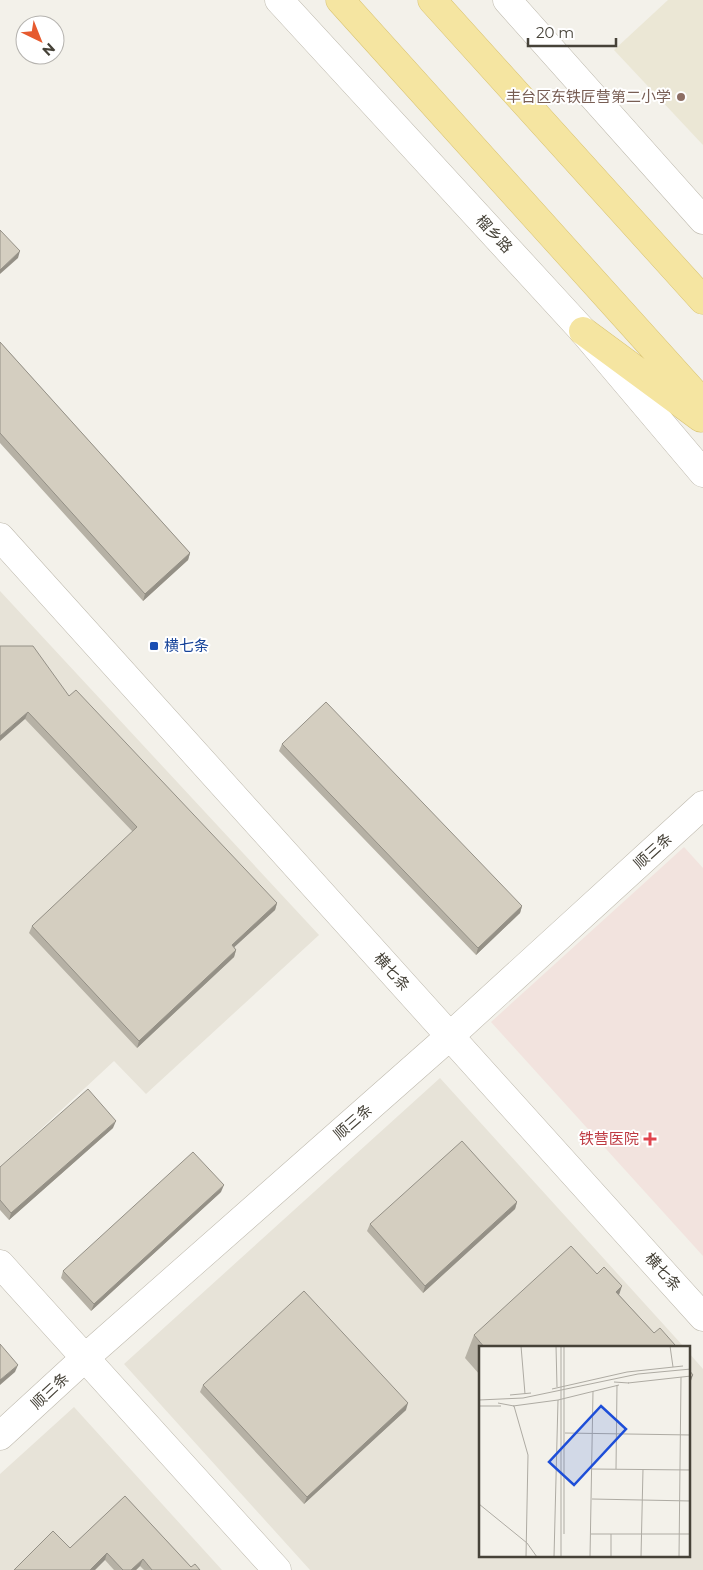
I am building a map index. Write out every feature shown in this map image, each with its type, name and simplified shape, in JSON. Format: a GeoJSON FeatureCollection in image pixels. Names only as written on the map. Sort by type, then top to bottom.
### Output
{"type":"FeatureCollection","features":[{"type":"Feature","properties":{"kind":"main road"},"geometry":{"type":"LineString","coordinates":[[340,0],[703,404]]}},
{"type":"Feature","properties":{"kind":"main road"},"geometry":{"type":"LineString","coordinates":[[432,0],[703,300]]}},
{"type":"Feature","properties":{"kind":"main road"},"geometry":{"type":"LineString","coordinates":[[583,332],[703,420]]}},
{"type":"Feature","properties":{"kind":"street","name":"榴乡路"},"geometry":{"type":"LineString","coordinates":[[279,0],[583,332],[703,473]]}},
{"type":"Feature","properties":{"kind":"street"},"geometry":{"type":"LineString","coordinates":[[507,0],[703,220]]}},
{"type":"Feature","properties":{"kind":"street","name":"横七条"},"geometry":{"type":"LineString","coordinates":[[0,537],[703,1317]]}},
{"type":"Feature","properties":{"kind":"street","name":"顺三条"},"geometry":{"type":"LineString","coordinates":[[0,1436],[86,1357],[450,1036],[703,805]]}},
{"type":"Feature","properties":{"kind":"street"},"geometry":{"type":"LineString","coordinates":[[0,1264],[277,1570]]}},
{"type":"Feature","properties":{"kind":"shaded area","name":"丰台区东铁匠营第二小学"},"geometry":{"type":"Polygon","coordinates":[[[668,0],[703,0],[703,145],[614,50],[668,0]]]}},
{"type":"Feature","properties":{"kind":"shaded area"},"geometry":{"type":"Polygon","coordinates":[[[0,591],[319,935],[146,1094],[114,1061],[0,1167],[0,591]]]}},
{"type":"Feature","properties":{"kind":"shaded area","name":"铁营医院"},"geometry":{"type":"Polygon","coordinates":[[[684,847],[703,868],[703,1256],[491,1022],[684,847]]]}},
{"type":"Feature","properties":{"kind":"shaded area"},"geometry":{"type":"Polygon","coordinates":[[[440,1078],[683,1346],[479,1346],[479,1558],[690,1558],[690,1354],[703,1369],[703,1570],[310,1570],[124,1364],[440,1078]]]}},
{"type":"Feature","properties":{"kind":"shaded area"},"geometry":{"type":"Polygon","coordinates":[[[74,1407],[222,1570],[0,1570],[0,1474],[74,1407]]]}},
{"type":"Feature","properties":{"kind":"building"},"geometry":{"type":"Polygon","coordinates":[[[0,230],[20,251],[0,270],[0,230]]]}},
{"type":"Feature","properties":{"kind":"building"},"geometry":{"type":"Polygon","coordinates":[[[0,342],[190,553],[145,594],[0,433],[0,342]]]}},
{"type":"Feature","properties":{"kind":"building"},"geometry":{"type":"Polygon","coordinates":[[[0,646],[33,646],[69,696],[76,690],[277,903],[232,945],[236,950],[139,1041],[32,926],[137,827],[28,712],[0,736],[0,646]]]}},
{"type":"Feature","properties":{"kind":"building"},"geometry":{"type":"Polygon","coordinates":[[[326,702],[522,906],[478,948],[282,744],[326,702]]]}},
{"type":"Feature","properties":{"kind":"building"},"geometry":{"type":"Polygon","coordinates":[[[88,1089],[116,1121],[11,1213],[0,1200],[0,1167],[88,1089]]]}},
{"type":"Feature","properties":{"kind":"building"},"geometry":{"type":"Polygon","coordinates":[[[462,1141],[517,1202],[425,1286],[370,1224],[462,1141]]]}},
{"type":"Feature","properties":{"kind":"building"},"geometry":{"type":"Polygon","coordinates":[[[193,1152],[224,1185],[94,1304],[63,1271],[193,1152]]]}},
{"type":"Feature","properties":{"kind":"building"},"geometry":{"type":"Polygon","coordinates":[[[571,1246],[597,1274],[604,1267],[622,1286],[616,1292],[654,1333],[660,1328],[675,1345],[483,1346],[474,1335],[571,1246]]]}},
{"type":"Feature","properties":{"kind":"building"},"geometry":{"type":"Polygon","coordinates":[[[304,1291],[408,1403],[307,1497],[203,1385],[304,1291]]]}},
{"type":"Feature","properties":{"kind":"building"},"geometry":{"type":"Polygon","coordinates":[[[0,1344],[18,1365],[0,1380],[0,1344]]]}},
{"type":"Feature","properties":{"kind":"building"},"geometry":{"type":"Polygon","coordinates":[[[125,1496],[191,1567],[195,1564],[200,1570],[152,1570],[143,1559],[131,1570],[123,1570],[107,1553],[90,1570],[14,1570],[53,1531],[70,1548],[125,1496]]]}},
{"type":"Feature","properties":{"kind":"place","name":"丰台区东铁匠营第二小学"},"geometry":{"type":"Point","coordinates":[681,97]}},
{"type":"Feature","properties":{"kind":"place","name":"横七条"},"geometry":{"type":"Point","coordinates":[154,646]}},
{"type":"Feature","properties":{"kind":"place","name":"铁营医院"},"geometry":{"type":"Point","coordinates":[650,1139]}}]}
